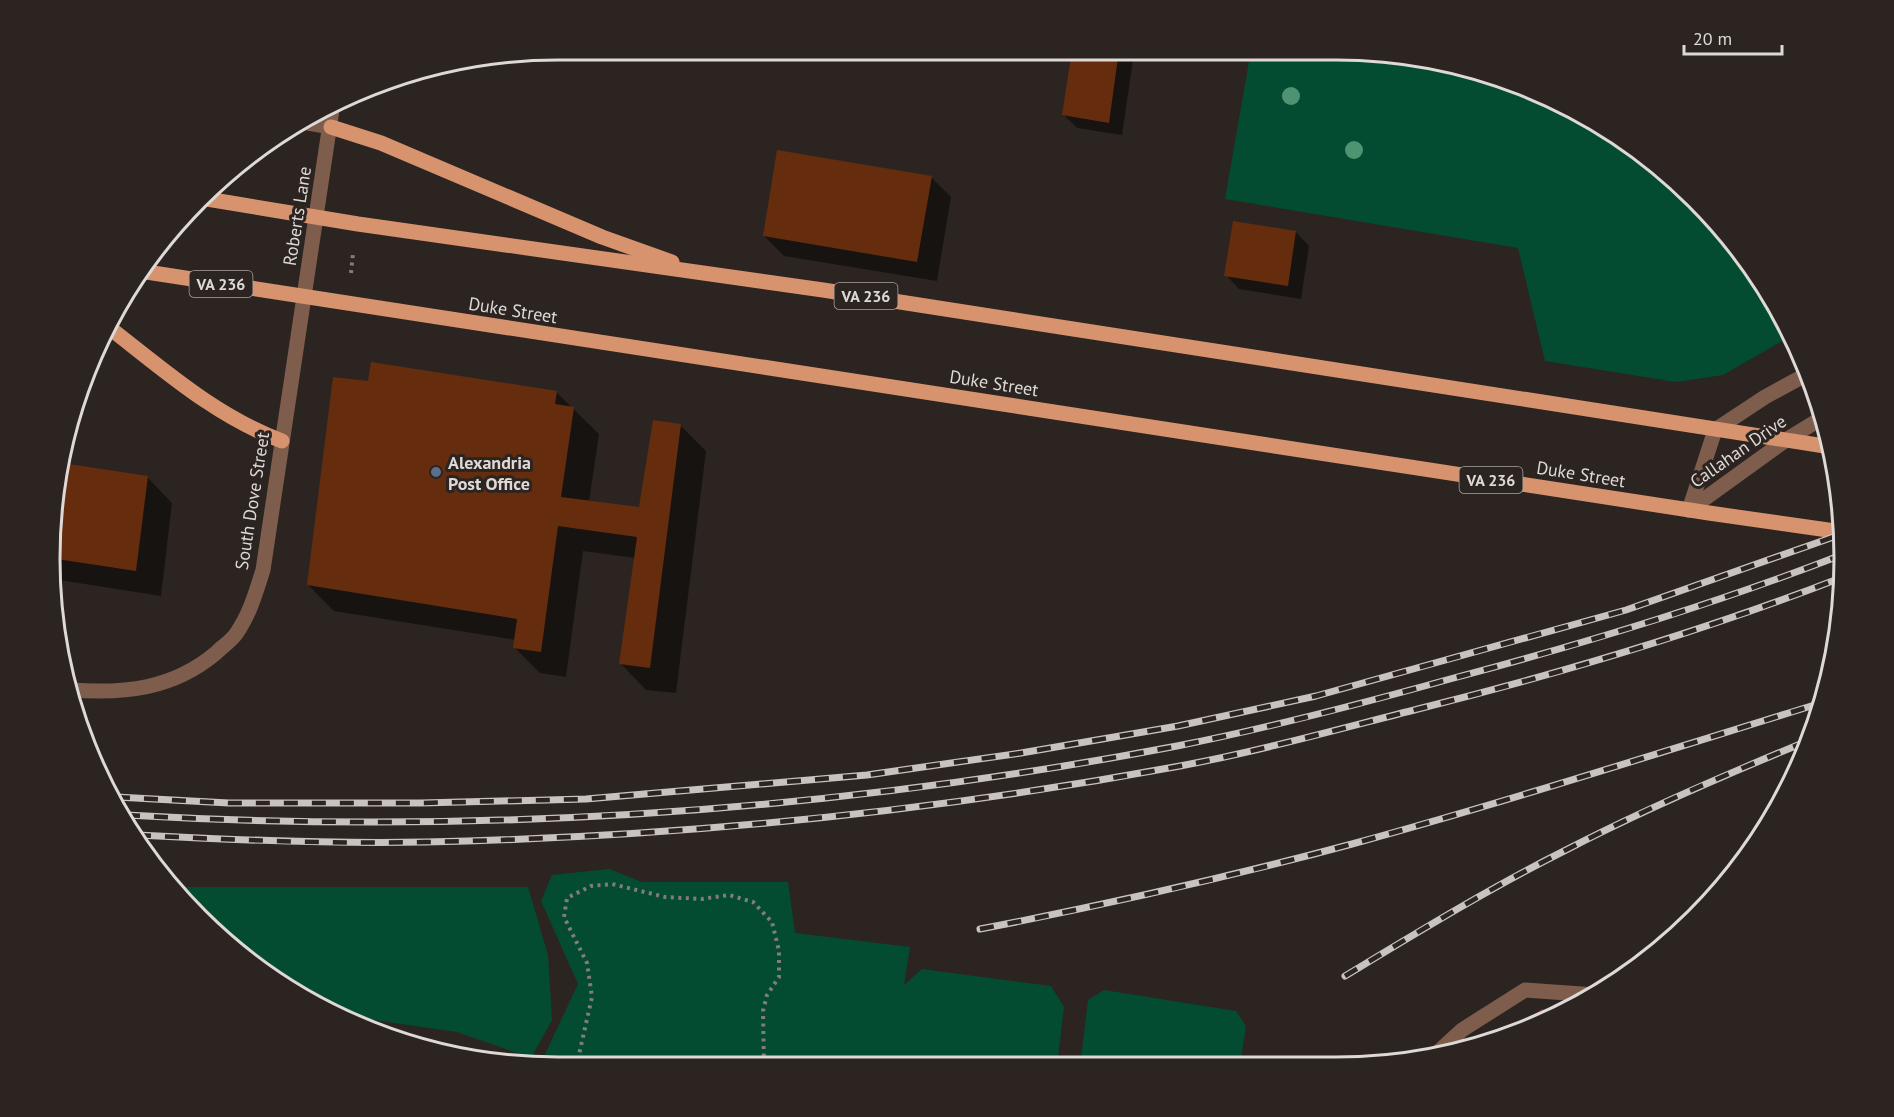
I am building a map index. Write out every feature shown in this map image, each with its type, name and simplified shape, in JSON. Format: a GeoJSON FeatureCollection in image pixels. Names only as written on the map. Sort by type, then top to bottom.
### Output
{"type":"FeatureCollection","features":[{"type":"Feature","properties":{"kind":"main road"},"geometry":{"type":"LineString","coordinates":[[331,127],[381,142],[602,237],[706,274]]}},
{"type":"Feature","properties":{"kind":"main road","name":"VA 236"},"geometry":{"type":"LineString","coordinates":[[213,200],[835,292],[1821,445]]}},
{"type":"Feature","properties":{"kind":"main road","name":"Duke Street"},"geometry":{"type":"LineString","coordinates":[[151,273],[1833,531]]}},
{"type":"Feature","properties":{"kind":"main road"},"geometry":{"type":"LineString","coordinates":[[115,332],[227,416],[249,428],[282,441]]}},
{"type":"Feature","properties":{"kind":"street","name":"Roberts Lane"},"geometry":{"type":"LineString","coordinates":[[303,297],[332,114]]}},
{"type":"Feature","properties":{"kind":"street"},"geometry":{"type":"LineString","coordinates":[[314,124],[331,127]]}},
{"type":"Feature","properties":{"kind":"street","name":"South Dove Street"},"geometry":{"type":"LineString","coordinates":[[78,691],[108,693],[163,683],[182,675],[209,658],[235,636],[249,613],[263,570],[303,297]]}},
{"type":"Feature","properties":{"kind":"street","name":"Callahan Drive"},"geometry":{"type":"LineString","coordinates":[[1689,510],[1715,429],[1800,378]]}},
{"type":"Feature","properties":{"kind":"street","name":"Callahan Drive"},"geometry":{"type":"LineString","coordinates":[[1689,510],[1786,440],[1815,422]]}},
{"type":"Feature","properties":{"kind":"street"},"geometry":{"type":"LineString","coordinates":[[1447,1044],[1462,1030],[1525,990],[1578,994]]}},
{"type":"Feature","properties":{"kind":"path"},"geometry":{"type":"LineString","coordinates":[[351,273],[353,253]]}},
{"type":"Feature","properties":{"kind":"path"},"geometry":{"type":"LineString","coordinates":[[578,1057],[592,998],[587,963],[564,917],[567,898],[591,886],[612,884],[665,897],[702,899],[729,895],[753,902],[772,922],[779,951],[779,977],[767,995],[763,1011],[764,1057]]}},
{"type":"Feature","properties":{"kind":"green space"},"geometry":{"type":"Polygon","coordinates":[[[1249,60],[1368,61],[1401,64],[1465,77],[1496,86],[1556,111],[1585,127],[1639,163],[1688,206],[1731,255],[1767,309],[1784,340],[1723,375],[1676,382],[1545,361],[1518,248],[1225,199],[1249,60]]]}},
{"type":"Feature","properties":{"kind":"green space"},"geometry":{"type":"Polygon","coordinates":[[[609,869],[642,882],[788,882],[795,933],[910,947],[904,985],[922,969],[1051,986],[1064,1007],[1058,1057],[544,1057],[578,984],[541,901],[552,875],[609,869]]]}},
{"type":"Feature","properties":{"kind":"green space"},"geometry":{"type":"Polygon","coordinates":[[[184,887],[528,887],[548,955],[552,1020],[532,1056],[525,1056],[457,1032],[369,1019],[338,1006],[309,990],[255,954],[206,911],[184,887]]]}},
{"type":"Feature","properties":{"kind":"green space"},"geometry":{"type":"Polygon","coordinates":[[[1104,990],[1236,1011],[1246,1026],[1241,1057],[1081,1057],[1088,1000],[1104,990]]]}},
{"type":"Feature","properties":{"kind":"building"},"geometry":{"type":"Polygon","coordinates":[[[1070,60],[1118,60],[1109,123],[1062,115],[1070,60]]]}},
{"type":"Feature","properties":{"kind":"building"},"geometry":{"type":"Polygon","coordinates":[[[777,150],[932,176],[917,262],[763,236],[777,150]]]}},
{"type":"Feature","properties":{"kind":"building"},"geometry":{"type":"Polygon","coordinates":[[[1233,221],[1296,231],[1288,286],[1224,276],[1233,221]]]}},
{"type":"Feature","properties":{"kind":"building"},"geometry":{"type":"Polygon","coordinates":[[[371,362],[557,391],[555,404],[574,407],[561,497],[639,507],[653,420],[681,424],[650,668],[619,664],[637,537],[558,526],[541,652],[513,648],[517,619],[307,585],[333,377],[368,381],[371,362]]]}},
{"type":"Feature","properties":{"kind":"building"},"geometry":{"type":"Polygon","coordinates":[[[69,464],[148,476],[136,571],[60,560],[64,493],[69,464]]]}},
{"type":"Feature","properties":{"kind":"building"},"geometry":{"type":"Polygon","coordinates":[[[1541,1009],[1548,1010],[1532,1016],[1541,1009]]]}},
{"type":"Feature","properties":{"kind":"railway"},"geometry":{"type":"LineString","coordinates":[[121,797],[229,803],[421,803],[586,799],[867,775],[1021,753],[1178,726],[1316,696],[1626,610],[1833,537]]}},
{"type":"Feature","properties":{"kind":"railway"},"geometry":{"type":"LineString","coordinates":[[132,815],[390,822],[654,813],[785,802],[1047,769],[1177,746],[1280,723],[1550,652],[1747,590],[1834,558]]}},
{"type":"Feature","properties":{"kind":"railway"},"geometry":{"type":"LineString","coordinates":[[144,835],[353,842],[520,839],[709,828],[993,797],[1210,760],[1472,695],[1579,666],[1685,633],[1833,581]]}},
{"type":"Feature","properties":{"kind":"railway"},"geometry":{"type":"LineString","coordinates":[[980,929],[1167,890],[1352,844],[1528,793],[1812,706]]}},
{"type":"Feature","properties":{"kind":"railway"},"geometry":{"type":"LineString","coordinates":[[1345,976],[1482,895],[1566,850],[1686,792],[1798,745]]}},
{"type":"Feature","properties":{"kind":"place","name":"Alexandria Post Office"},"geometry":{"type":"Point","coordinates":[436,472]}}]}
